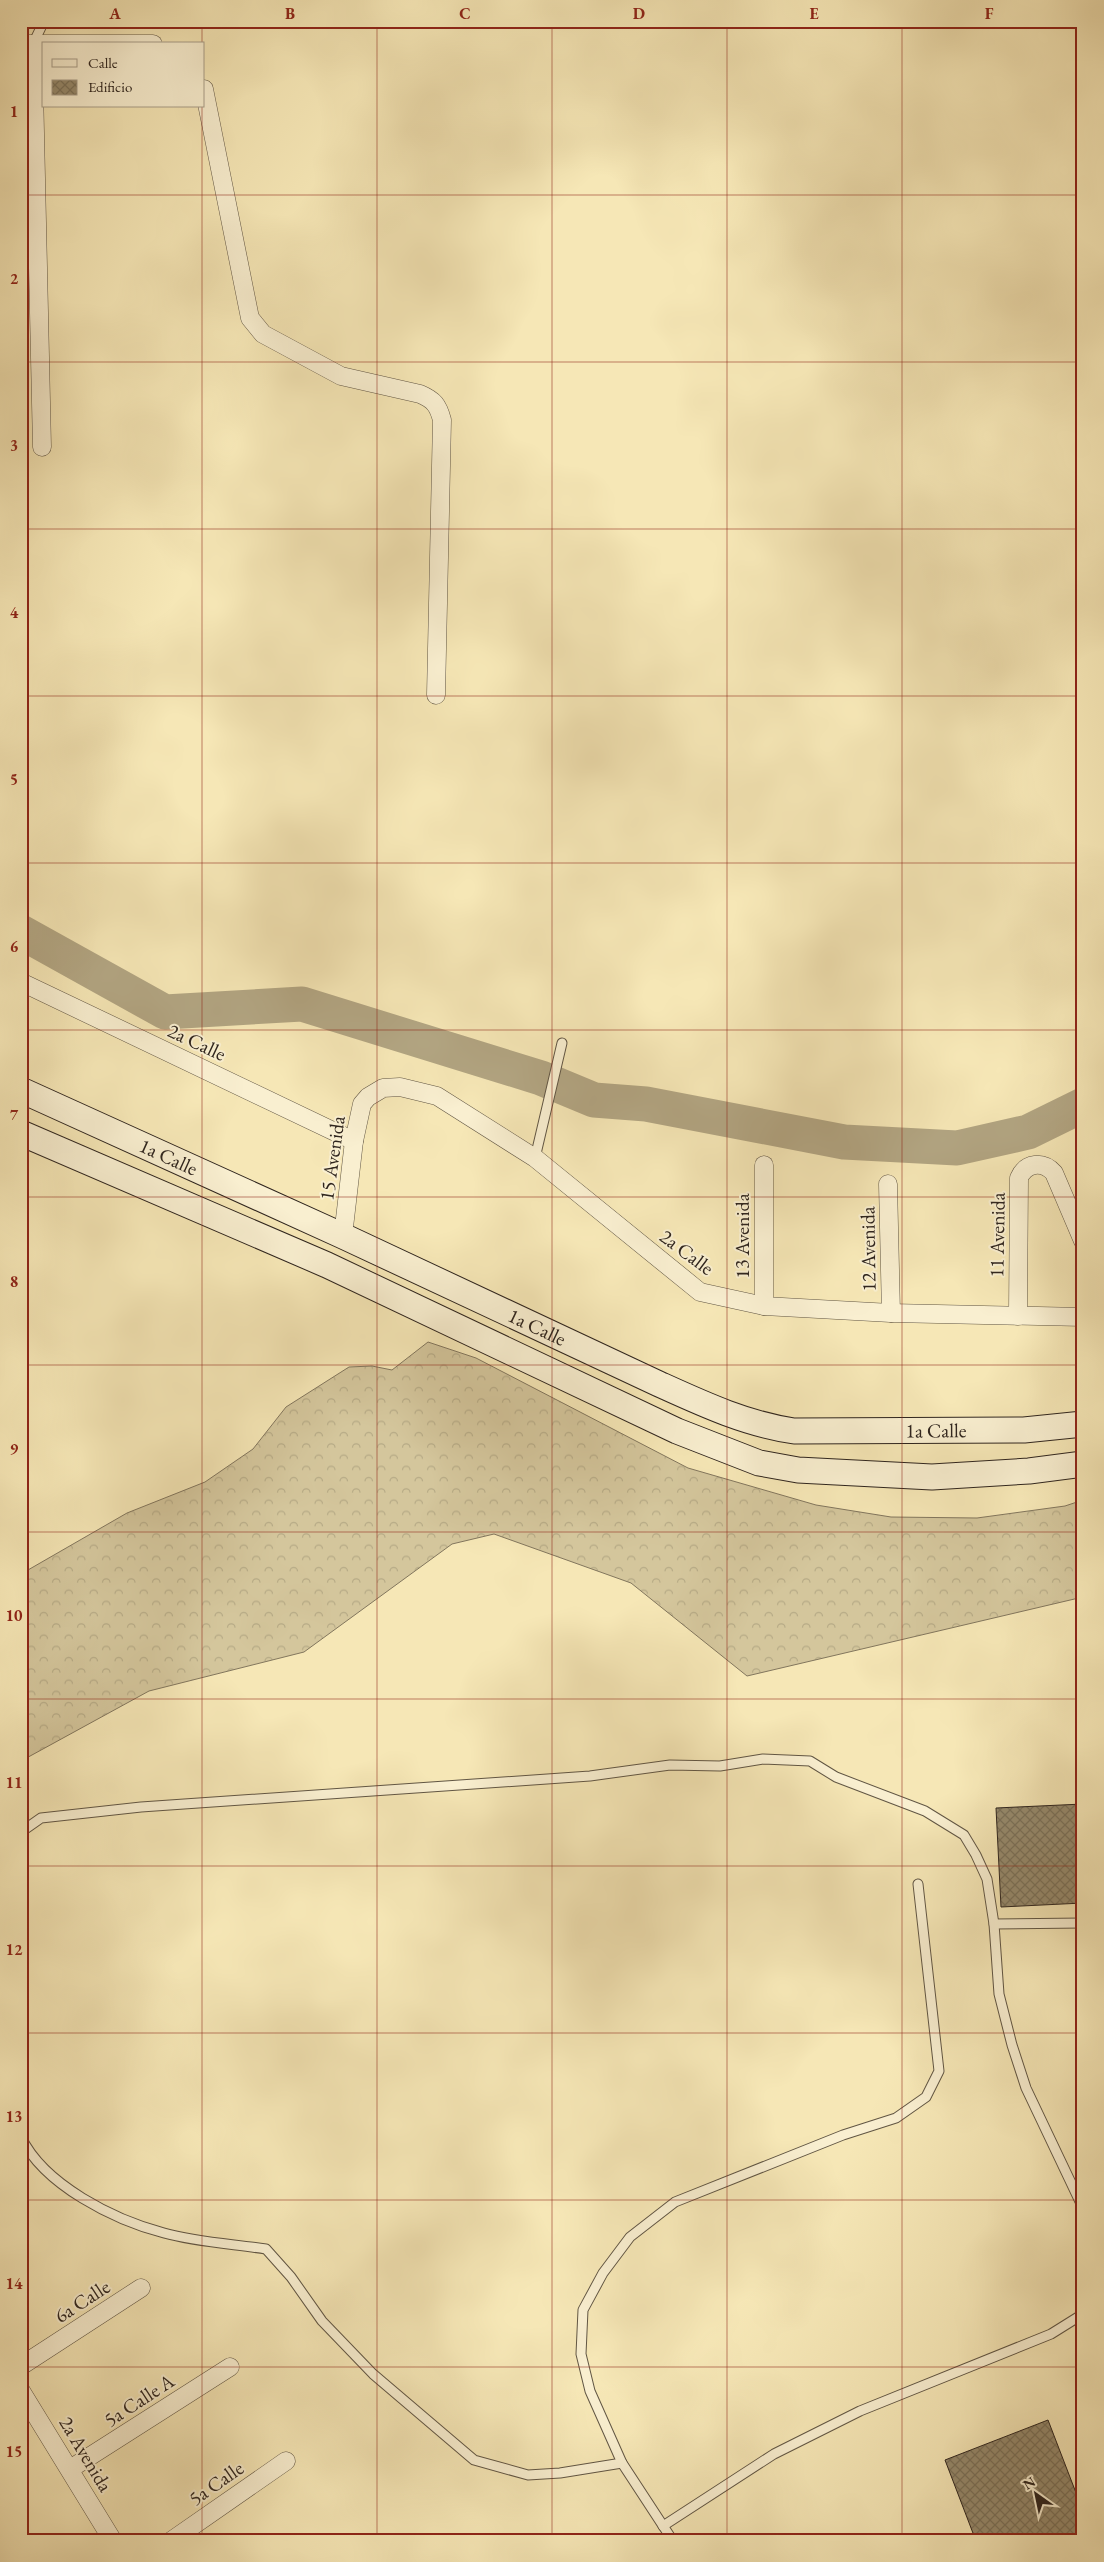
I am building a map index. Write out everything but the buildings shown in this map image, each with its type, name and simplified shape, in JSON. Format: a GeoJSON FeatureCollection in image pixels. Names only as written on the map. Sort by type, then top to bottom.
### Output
{"type":"FeatureCollection","features":[{"type":"Feature","properties":{"kind":"main road","name":"1a Calle"},"geometry":{"type":"LineString","coordinates":[[21,1090],[343,1236],[701,1403],[768,1427],[794,1430],[961,1431],[1024,1430],[1083,1424]]}},
{"type":"Feature","properties":{"kind":"main road","name":"1a Calle"},"geometry":{"type":"LineString","coordinates":[[21,1132],[327,1266],[677,1431],[759,1462],[798,1470],[932,1477],[1030,1471],[1083,1464]]}},
{"type":"Feature","properties":{"kind":"street"},"geometry":{"type":"LineString","coordinates":[[42,44],[27,44],[29,256],[42,448]]}},
{"type":"Feature","properties":{"kind":"street"},"geometry":{"type":"LineString","coordinates":[[205,94],[250,318],[263,334],[341,376],[420,394],[431,399],[438,406],[442,420],[436,695]]}},
{"type":"Feature","properties":{"kind":"street","name":"2a Calle"},"geometry":{"type":"LineString","coordinates":[[21,982],[354,1141]]}},
{"type":"Feature","properties":{"kind":"street","name":"2a Calle"},"geometry":{"type":"LineString","coordinates":[[375,1091],[383,1088],[400,1087],[437,1096],[535,1158],[700,1292],[764,1306],[891,1313],[1083,1317]]}},
{"type":"Feature","properties":{"kind":"street","name":"15 Avenida"},"geometry":{"type":"LineString","coordinates":[[343,1236],[354,1141],[362,1104],[375,1091]]}},
{"type":"Feature","properties":{"kind":"street","name":"11 Avenida"},"geometry":{"type":"LineString","coordinates":[[1018,1316],[1019,1178],[1023,1170],[1035,1164],[1044,1165],[1054,1173],[1083,1241]]}},
{"type":"Feature","properties":{"kind":"street","name":"13 Avenida"},"geometry":{"type":"LineString","coordinates":[[764,1166],[764,1306]]}},
{"type":"Feature","properties":{"kind":"street","name":"12 Avenida"},"geometry":{"type":"LineString","coordinates":[[888,1184],[891,1313]]}},
{"type":"Feature","properties":{"kind":"street","name":"6a Calle"},"geometry":{"type":"LineString","coordinates":[[21,2366],[141,2288]]}},
{"type":"Feature","properties":{"kind":"street","name":"5a Calle A"},"geometry":{"type":"LineString","coordinates":[[70,2469],[230,2367]]}},
{"type":"Feature","properties":{"kind":"street","name":"2a Avenida"},"geometry":{"type":"LineString","coordinates":[[21,2390],[113,2541]]}},
{"type":"Feature","properties":{"kind":"street","name":"5a Calle"},"geometry":{"type":"LineString","coordinates":[[171,2541],[286,2461]]}},
{"type":"Feature","properties":{"kind":"lane"},"geometry":{"type":"LineString","coordinates":[[27,44],[44,21]]}},
{"type":"Feature","properties":{"kind":"lane"},"geometry":{"type":"LineString","coordinates":[[535,1158],[562,1043]]}},
{"type":"Feature","properties":{"kind":"lane"},"geometry":{"type":"LineString","coordinates":[[21,1832],[41,1818],[142,1807],[590,1776],[670,1765],[720,1766],[763,1759],[810,1761],[836,1777],[926,1811],[964,1835],[976,1854],[987,1879],[994,1924],[999,1994],[1012,2045],[1026,2088],[1083,2208]]}},
{"type":"Feature","properties":{"kind":"lane"},"geometry":{"type":"LineString","coordinates":[[673,2541],[622,2463],[590,2391],[581,2354],[583,2310],[603,2273],[630,2237],[675,2202],[843,2135],[896,2118],[926,2097],[939,2071],[918,1884]]}},
{"type":"Feature","properties":{"kind":"lane"},"geometry":{"type":"LineString","coordinates":[[994,1924],[1083,1923]]}},
{"type":"Feature","properties":{"kind":"lane"},"geometry":{"type":"LineString","coordinates":[[21,2136],[51,2176],[112,2215],[164,2234],[266,2249],[291,2277],[322,2321],[373,2374],[474,2460],[528,2474],[560,2473],[622,2463]]}},
{"type":"Feature","properties":{"kind":"lane"},"geometry":{"type":"LineString","coordinates":[[663,2526],[774,2454],[851,2416],[1051,2334],[1083,2314]]}},
{"type":"Feature","properties":{"kind":"green space"},"geometry":{"type":"Polygon","coordinates":[[[428,1342],[476,1358],[688,1468],[816,1505],[891,1517],[977,1518],[1065,1506],[1083,1500],[1083,1597],[747,1676],[631,1583],[494,1534],[452,1544],[304,1652],[149,1691],[21,1761],[21,1574],[127,1513],[205,1482],[253,1449],[286,1407],[349,1367],[372,1366],[392,1370],[428,1342]]]}},
{"type":"Feature","properties":{"kind":"waterway"},"geometry":{"type":"LineString","coordinates":[[21,932],[165,1012],[302,1004],[541,1078],[594,1100],[646,1104],[844,1142],[957,1148],[1028,1132],[1083,1105]]}}]}
